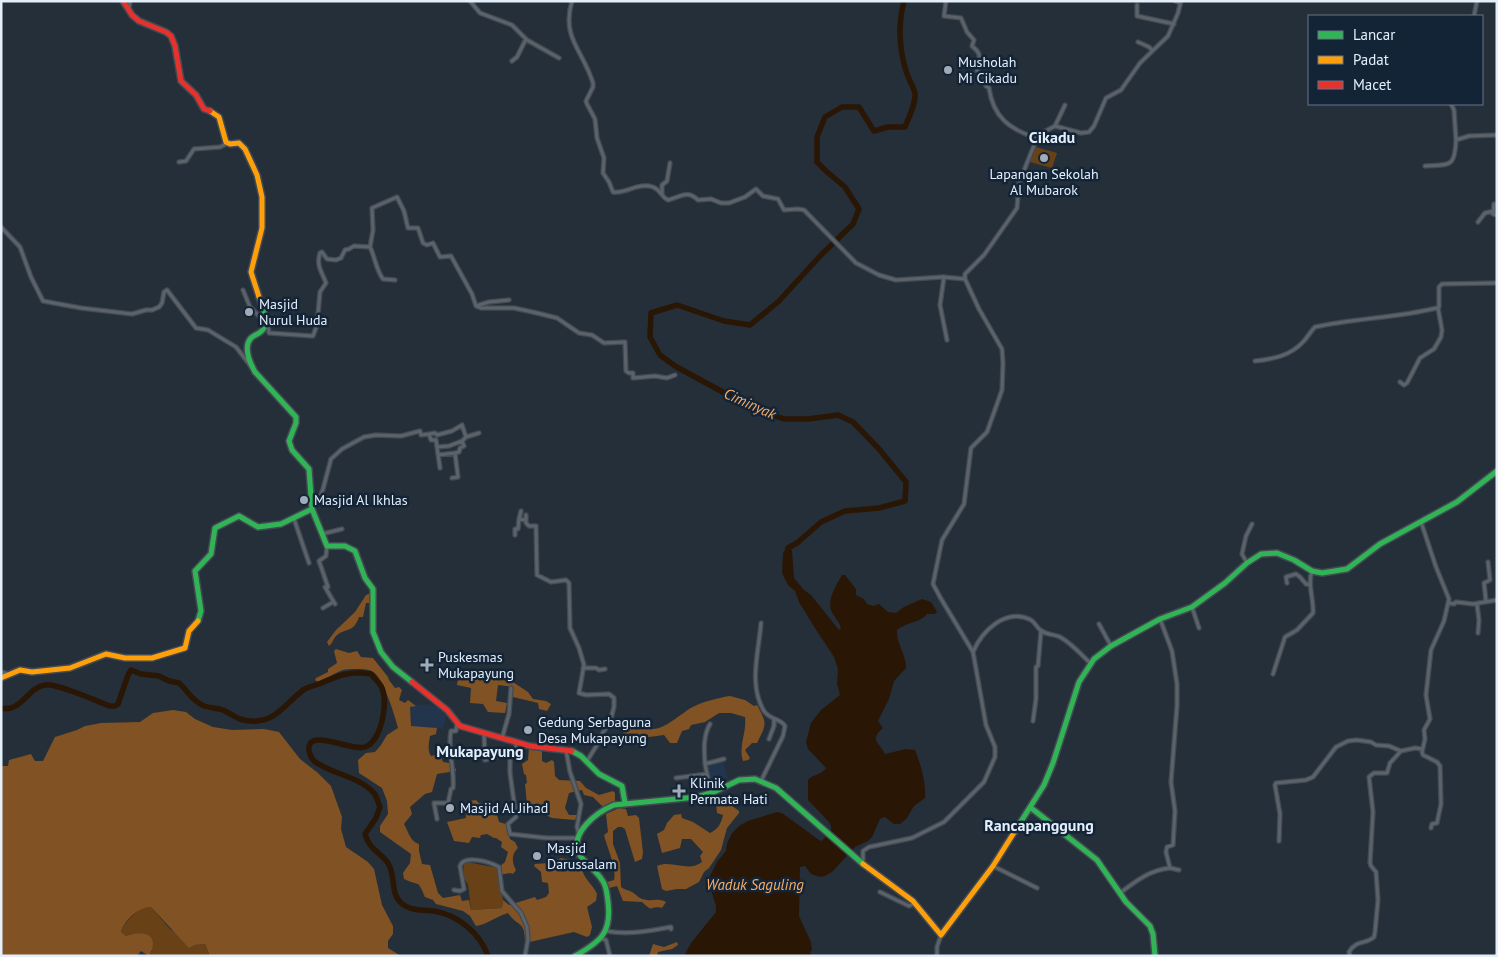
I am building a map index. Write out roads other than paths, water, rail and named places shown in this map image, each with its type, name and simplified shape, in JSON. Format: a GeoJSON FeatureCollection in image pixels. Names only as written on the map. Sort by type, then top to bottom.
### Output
{"type":"FeatureCollection","features":[{"type":"Feature","properties":{"kind":"main road"},"geometry":{"type":"LineString","coordinates":[[124,1],[129,11],[139,21],[166,32],[173,38],[181,81],[196,95],[204,109],[213,112],[218,117],[223,135],[228,143],[239,143],[244,147],[257,174],[262,205],[262,226],[254,254],[252,272],[264,322],[262,330],[250,338],[247,345],[253,370],[296,417],[296,423],[289,441],[292,450],[309,469],[312,509],[327,546],[345,546],[355,552],[365,578],[373,589],[372,627],[385,659],[413,684],[447,710],[457,723],[464,728],[542,748],[575,752],[599,774],[622,786],[625,803]]}},
{"type":"Feature","properties":{"kind":"main road"},"geometry":{"type":"LineString","coordinates":[[575,956],[597,944],[602,939],[609,918],[606,887],[602,879],[586,865],[580,855],[578,836],[592,820],[606,809],[625,803],[687,799],[711,793],[745,778],[762,779],[787,797],[854,858],[915,903],[941,935],[993,866],[1047,777],[1079,682],[1090,663],[1111,646],[1160,619],[1192,607],[1225,583],[1256,556],[1271,552],[1294,560],[1312,571],[1328,573],[1347,569],[1380,544],[1457,502],[1497,471]]}},
{"type":"Feature","properties":{"kind":"main road"},"geometry":{"type":"LineString","coordinates":[[1,678],[20,670],[32,672],[70,668],[106,654],[125,658],[152,658],[185,648],[189,631],[199,619],[201,611],[195,571],[212,554],[215,528],[239,516],[258,527],[281,524],[312,509]]}},
{"type":"Feature","properties":{"kind":"main road"},"geometry":{"type":"LineString","coordinates":[[1030,807],[1092,855],[1130,907],[1150,926],[1153,934],[1155,956]]}},
{"type":"Feature","properties":{"kind":"street"},"geometry":{"type":"LineString","coordinates":[[129,11],[130,1]]}},
{"type":"Feature","properties":{"kind":"street"},"geometry":{"type":"LineString","coordinates":[[470,1],[478,11],[516,27],[528,40],[559,58]]}},
{"type":"Feature","properties":{"kind":"street"},"geometry":{"type":"LineString","coordinates":[[476,1],[476,8]]}},
{"type":"Feature","properties":{"kind":"street"},"geometry":{"type":"LineString","coordinates":[[572,1],[568,16],[569,30],[593,83],[594,87],[586,101],[595,119],[597,138],[604,158],[603,174],[615,193],[632,187],[646,186],[658,190],[668,200],[685,194],[693,196],[698,200],[711,199],[725,203],[745,197],[756,189],[764,196],[778,199],[784,210],[804,210],[826,230],[856,263],[879,275],[896,280],[944,277],[964,279]]}},
{"type":"Feature","properties":{"kind":"street"},"geometry":{"type":"LineString","coordinates":[[946,1],[944,16],[961,18],[974,40],[972,46],[980,54],[977,71],[985,76],[986,86],[988,87],[995,111],[1022,132],[1037,138]]}},
{"type":"Feature","properties":{"kind":"street"},"geometry":{"type":"LineString","coordinates":[[1055,126],[1081,133],[1089,132],[1094,126],[1106,98],[1121,90],[1140,63],[1168,36],[1174,24],[1180,2],[1175,1]]}},
{"type":"Feature","properties":{"kind":"street"},"geometry":{"type":"LineString","coordinates":[[1474,15],[1478,1]]}},
{"type":"Feature","properties":{"kind":"street"},"geometry":{"type":"LineString","coordinates":[[1137,5],[1137,16],[1174,24]]}},
{"type":"Feature","properties":{"kind":"street"},"geometry":{"type":"LineString","coordinates":[[512,61],[528,40]]}},
{"type":"Feature","properties":{"kind":"street"},"geometry":{"type":"LineString","coordinates":[[1138,42],[1152,50]]}},
{"type":"Feature","properties":{"kind":"street"},"geometry":{"type":"LineString","coordinates":[[861,863],[863,851],[869,847],[912,838],[944,822],[984,782],[995,757],[995,747],[986,725],[973,652],[933,584],[944,535],[963,507],[971,448],[987,432],[1000,402],[1004,380],[1001,346],[964,279],[967,271],[984,255],[1017,208],[1019,183],[1037,138],[1055,126],[1065,105]]}},
{"type":"Feature","properties":{"kind":"street"},"geometry":{"type":"LineString","coordinates":[[1425,166],[1443,166],[1450,164],[1454,159],[1456,140],[1454,110],[1452,105]]}},
{"type":"Feature","properties":{"kind":"street"},"geometry":{"type":"LineString","coordinates":[[1456,140],[1469,136],[1497,135]]}},
{"type":"Feature","properties":{"kind":"street"},"geometry":{"type":"LineString","coordinates":[[179,162],[186,161],[194,149],[220,147],[228,143]]}},
{"type":"Feature","properties":{"kind":"street"},"geometry":{"type":"LineString","coordinates":[[662,194],[664,190],[662,185],[666,181],[670,163]]}},
{"type":"Feature","properties":{"kind":"street"},"geometry":{"type":"LineString","coordinates":[[395,280],[383,279],[378,273],[378,264],[370,246],[373,230],[372,208],[396,197],[404,212],[408,228],[418,228],[423,244],[433,243],[440,257],[451,256],[472,294],[476,306]]}},
{"type":"Feature","properties":{"kind":"street"},"geometry":{"type":"LineString","coordinates":[[1494,204],[1494,214],[1497,215]]}},
{"type":"Feature","properties":{"kind":"street"},"geometry":{"type":"LineString","coordinates":[[1478,222],[1484,213],[1494,211]]}},
{"type":"Feature","properties":{"kind":"street"},"geometry":{"type":"LineString","coordinates":[[1,227],[20,247],[31,277],[43,301],[132,314],[159,307],[164,298],[164,292],[167,290],[196,328],[208,330],[236,347],[253,370]]}},
{"type":"Feature","properties":{"kind":"street"},"geometry":{"type":"LineString","coordinates":[[243,290],[251,309],[268,326],[269,333],[314,336],[320,292],[326,283],[319,270],[320,253],[322,252],[327,259],[336,260],[341,258],[345,250],[349,250],[354,246],[370,246]]}},
{"type":"Feature","properties":{"kind":"street"},"geometry":{"type":"LineString","coordinates":[[944,277],[940,305],[947,340]]}},
{"type":"Feature","properties":{"kind":"street"},"geometry":{"type":"LineString","coordinates":[[1400,382],[1404,385],[1406,383],[1420,358],[1434,349],[1441,337],[1442,330],[1438,308],[1440,284],[1497,283]]}},
{"type":"Feature","properties":{"kind":"street"},"geometry":{"type":"LineString","coordinates":[[476,306],[489,302],[510,300]]}},
{"type":"Feature","properties":{"kind":"street"},"geometry":{"type":"LineString","coordinates":[[476,306],[481,308],[522,309],[557,318],[579,333],[592,335],[604,342],[625,342],[626,371],[634,373],[633,378],[656,376],[667,378],[675,375]]}},
{"type":"Feature","properties":{"kind":"street"},"geometry":{"type":"LineString","coordinates":[[1255,361],[1277,358],[1289,353],[1304,342],[1315,327],[1438,308]]}},
{"type":"Feature","properties":{"kind":"street"},"geometry":{"type":"LineString","coordinates":[[311,500],[319,499],[332,457],[357,440],[374,436],[401,436],[420,431],[421,435],[435,433],[437,435],[452,431],[462,425],[466,437]]}},
{"type":"Feature","properties":{"kind":"street"},"geometry":{"type":"LineString","coordinates":[[437,447],[449,446],[479,433]]}},
{"type":"Feature","properties":{"kind":"street"},"geometry":{"type":"LineString","coordinates":[[429,434],[431,440],[436,440],[440,468]]}},
{"type":"Feature","properties":{"kind":"street"},"geometry":{"type":"LineString","coordinates":[[438,456],[459,452],[460,448],[464,446],[462,441]]}},
{"type":"Feature","properties":{"kind":"street"},"geometry":{"type":"LineString","coordinates":[[452,478],[458,477],[455,453]]}},
{"type":"Feature","properties":{"kind":"street"},"geometry":{"type":"LineString","coordinates":[[515,535],[515,528],[518,528],[521,511]]}},
{"type":"Feature","properties":{"kind":"street"},"geometry":{"type":"LineString","coordinates":[[526,515],[525,520],[529,526],[536,526],[537,575],[551,582],[566,580],[569,582],[570,628],[579,648],[584,668],[580,693],[591,695],[609,694],[613,696],[614,707],[610,722],[587,761]]}},
{"type":"Feature","properties":{"kind":"street"},"geometry":{"type":"LineString","coordinates":[[294,519],[309,563]]}},
{"type":"Feature","properties":{"kind":"street"},"geometry":{"type":"LineString","coordinates":[[519,519],[525,520]]}},
{"type":"Feature","properties":{"kind":"street"},"geometry":{"type":"LineString","coordinates":[[1422,522],[1449,603],[1444,621],[1431,650],[1426,695],[1430,718],[1424,730],[1423,755],[1437,762],[1440,766],[1441,808],[1437,823],[1432,824],[1431,828]]}},
{"type":"Feature","properties":{"kind":"street"},"geometry":{"type":"LineString","coordinates":[[1247,563],[1242,554],[1246,536],[1252,524]]}},
{"type":"Feature","properties":{"kind":"street"},"geometry":{"type":"LineString","coordinates":[[322,534],[342,529]]}},
{"type":"Feature","properties":{"kind":"street"},"geometry":{"type":"LineString","coordinates":[[323,608],[334,603],[326,587],[328,587],[325,575],[319,561],[326,556],[327,546]]}},
{"type":"Feature","properties":{"kind":"street"},"geometry":{"type":"LineString","coordinates":[[1486,601],[1484,583],[1490,580],[1488,562]]}},
{"type":"Feature","properties":{"kind":"street"},"geometry":{"type":"LineString","coordinates":[[1273,674],[1285,637],[1297,630],[1313,613],[1310,585],[1312,571]]}},
{"type":"Feature","properties":{"kind":"street"},"geometry":{"type":"LineString","coordinates":[[1287,583],[1286,577],[1296,574],[1305,583],[1310,585]]}},
{"type":"Feature","properties":{"kind":"street"},"geometry":{"type":"LineString","coordinates":[[1449,603],[1477,604],[1497,600]]}},
{"type":"Feature","properties":{"kind":"street"},"geometry":{"type":"LineString","coordinates":[[1477,604],[1478,633]]}},
{"type":"Feature","properties":{"kind":"street"},"geometry":{"type":"LineString","coordinates":[[1192,607],[1199,628]]}},
{"type":"Feature","properties":{"kind":"street"},"geometry":{"type":"LineString","coordinates":[[973,652],[984,633],[995,623],[1018,617],[1030,620],[1041,631],[1064,640],[1090,663]]}},
{"type":"Feature","properties":{"kind":"street"},"geometry":{"type":"LineString","coordinates":[[1160,619],[1172,651],[1177,692],[1171,782],[1175,822],[1173,845],[1167,847],[1166,850],[1170,868]]}},
{"type":"Feature","properties":{"kind":"street"},"geometry":{"type":"LineString","coordinates":[[761,623],[756,683],[760,704],[766,714],[782,722],[785,726],[785,731],[762,779]]}},
{"type":"Feature","properties":{"kind":"street"},"geometry":{"type":"LineString","coordinates":[[1099,624],[1111,646]]}},
{"type":"Feature","properties":{"kind":"street"},"geometry":{"type":"LineString","coordinates":[[1033,721],[1036,699],[1036,667],[1038,666],[1041,631]]}},
{"type":"Feature","properties":{"kind":"street"},"geometry":{"type":"LineString","coordinates":[[584,668],[605,669]]}},
{"type":"Feature","properties":{"kind":"street"},"geometry":{"type":"LineString","coordinates":[[1,672],[10,674]]}},
{"type":"Feature","properties":{"kind":"street"},"geometry":{"type":"LineString","coordinates":[[502,738],[509,714],[512,688]]}},
{"type":"Feature","properties":{"kind":"street"},"geometry":{"type":"LineString","coordinates":[[769,739],[774,726],[774,719]]}},
{"type":"Feature","properties":{"kind":"street"},"geometry":{"type":"LineString","coordinates":[[437,819],[434,803],[448,803],[453,788],[454,775],[450,739],[452,731],[456,731],[457,723]]}},
{"type":"Feature","properties":{"kind":"street"},"geometry":{"type":"LineString","coordinates":[[710,724],[706,734],[706,764],[711,793]]}},
{"type":"Feature","properties":{"kind":"street"},"geometry":{"type":"LineString","coordinates":[[484,734],[485,760],[516,751],[516,742]]}},
{"type":"Feature","properties":{"kind":"street"},"geometry":{"type":"LineString","coordinates":[[1279,841],[1280,814],[1276,782],[1293,782],[1313,777],[1336,747],[1348,741],[1371,742],[1376,746],[1389,746],[1401,751]]}},
{"type":"Feature","properties":{"kind":"street"},"geometry":{"type":"LineString","coordinates":[[1350,956],[1349,952],[1352,946],[1371,940],[1374,937],[1378,900],[1376,872],[1370,863],[1373,812],[1369,777],[1374,773],[1387,773],[1390,763],[1401,751],[1414,748],[1422,749]]}},
{"type":"Feature","properties":{"kind":"street"},"geometry":{"type":"LineString","coordinates":[[510,753],[510,773],[516,817],[508,824],[510,834],[547,838],[578,836],[577,827],[581,804],[570,772],[566,750]]}},
{"type":"Feature","properties":{"kind":"street"},"geometry":{"type":"LineString","coordinates":[[706,764],[724,759]]}},
{"type":"Feature","properties":{"kind":"street"},"geometry":{"type":"LineString","coordinates":[[676,778],[708,774]]}},
{"type":"Feature","properties":{"kind":"street"},"geometry":{"type":"LineString","coordinates":[[454,890],[464,889],[460,866],[464,860],[476,860],[499,867],[502,890],[521,913],[527,927],[528,939],[524,956]]}},
{"type":"Feature","properties":{"kind":"street"},"geometry":{"type":"LineString","coordinates":[[993,866],[1037,888]]}},
{"type":"Feature","properties":{"kind":"street"},"geometry":{"type":"LineString","coordinates":[[1120,893],[1131,883],[1147,874],[1170,868],[1179,870]]}},
{"type":"Feature","properties":{"kind":"street"},"geometry":{"type":"LineString","coordinates":[[880,892],[909,906],[915,903]]}},
{"type":"Feature","properties":{"kind":"street"},"geometry":{"type":"LineString","coordinates":[[606,931],[632,933],[671,927],[672,929]]}},
{"type":"Feature","properties":{"kind":"street"},"geometry":{"type":"LineString","coordinates":[[937,956],[937,947],[941,935]]}},
{"type":"Feature","properties":{"kind":"street"},"geometry":{"type":"LineString","coordinates":[[602,939],[606,940],[608,944],[610,956]]}},
{"type":"Feature","properties":{"kind":"water","name":"Waduk Saguling"},"geometry":{"type":"Polygon","coordinates":[[[788,547],[792,551],[794,578],[811,595],[839,630],[841,628],[831,610],[830,601],[842,575],[845,575],[856,589],[856,595],[864,599],[867,604],[873,606],[879,604],[888,612],[896,613],[922,599],[931,602],[937,612],[935,614],[927,614],[921,619],[904,625],[897,630],[906,668],[894,681],[889,699],[878,721],[883,728],[876,738],[885,754],[906,749],[915,750],[923,774],[925,798],[914,806],[907,818],[900,824],[894,824],[885,817],[880,819],[872,837],[855,847],[832,872],[825,876],[820,877],[811,874],[805,866],[800,867],[799,916],[811,942],[812,950],[810,952],[812,956],[684,956],[691,943],[716,912],[708,880],[717,862],[726,851],[727,843],[732,833],[739,826],[748,821],[777,812],[782,813],[819,840],[822,841],[831,831],[829,822],[808,800],[808,780],[826,768],[808,749],[806,742],[811,723],[821,710],[840,695],[837,684],[838,669],[834,657],[799,602],[795,591],[788,585],[782,573],[783,553],[788,547]]]}},
{"type":"Feature","properties":{"kind":"waterway","name":"Ciminyak"},"geometry":{"type":"LineString","coordinates":[[787,554],[788,548],[797,543],[821,522],[845,511],[879,508],[905,501],[906,482],[879,449],[853,422],[838,415],[808,419],[784,419],[752,408],[675,366],[660,355],[650,337],[651,313],[677,305],[724,321],[750,325],[779,301],[821,255],[853,224],[859,209],[845,187],[817,162],[817,137],[825,117],[842,107],[859,107],[874,131],[888,127],[905,127],[913,106],[915,93],[906,71],[902,54],[900,27],[904,1]]}},
{"type":"Feature","properties":{"kind":"waterway"},"geometry":{"type":"LineString","coordinates":[[1,708],[8,709],[14,707],[34,690],[45,685],[58,687],[110,706],[115,706],[118,704],[131,670],[141,674],[159,676],[179,683],[193,699],[204,706],[223,710],[243,720],[259,721],[279,712],[308,688],[344,674],[371,674],[381,686],[384,701],[382,720],[376,737],[365,747],[359,748],[322,740],[315,741],[310,744],[310,754],[317,763],[354,779],[368,787],[375,795],[380,807],[376,818],[365,834],[372,847],[388,863],[392,873],[395,894],[401,903],[412,909],[443,913],[460,921],[480,940],[488,956]]}},
{"type":"Feature","properties":{"kind":"place","name":"Musholah Mi Cikadu"},"geometry":{"type":"Point","coordinates":[948,70]}},
{"type":"Feature","properties":{"kind":"place","name":"Lapangan Sekolah Al Mubarok"},"geometry":{"type":"Point","coordinates":[1044,158]}},
{"type":"Feature","properties":{"kind":"place","name":"Masjid Nurul Huda"},"geometry":{"type":"Point","coordinates":[249,312]}},
{"type":"Feature","properties":{"kind":"place","name":"Masjid Al Ikhlas"},"geometry":{"type":"Point","coordinates":[304,500]}},
{"type":"Feature","properties":{"kind":"place","name":"Puskesmas Mukapayung"},"geometry":{"type":"Point","coordinates":[427,665]}},
{"type":"Feature","properties":{"kind":"place","name":"Gedung Serbaguna Desa Mukapayung"},"geometry":{"type":"Point","coordinates":[528,730]}},
{"type":"Feature","properties":{"kind":"place","name":"Klinik Permata Hati"},"geometry":{"type":"Point","coordinates":[679,791]}},
{"type":"Feature","properties":{"kind":"place","name":"Masjid Al Jihad"},"geometry":{"type":"Point","coordinates":[450,808]}},
{"type":"Feature","properties":{"kind":"place","name":"Masjid Darussalam"},"geometry":{"type":"Point","coordinates":[537,856]}},
{"type":"Feature","properties":{"kind":"district","name":"Cikadu"},"geometry":{"type":"Point","coordinates":[1052,137]}},
{"type":"Feature","properties":{"kind":"district","name":"Mukapayung"},"geometry":{"type":"Point","coordinates":[480,751]}},
{"type":"Feature","properties":{"kind":"district","name":"Rancapanggung"},"geometry":{"type":"Point","coordinates":[1039,825]}}]}
